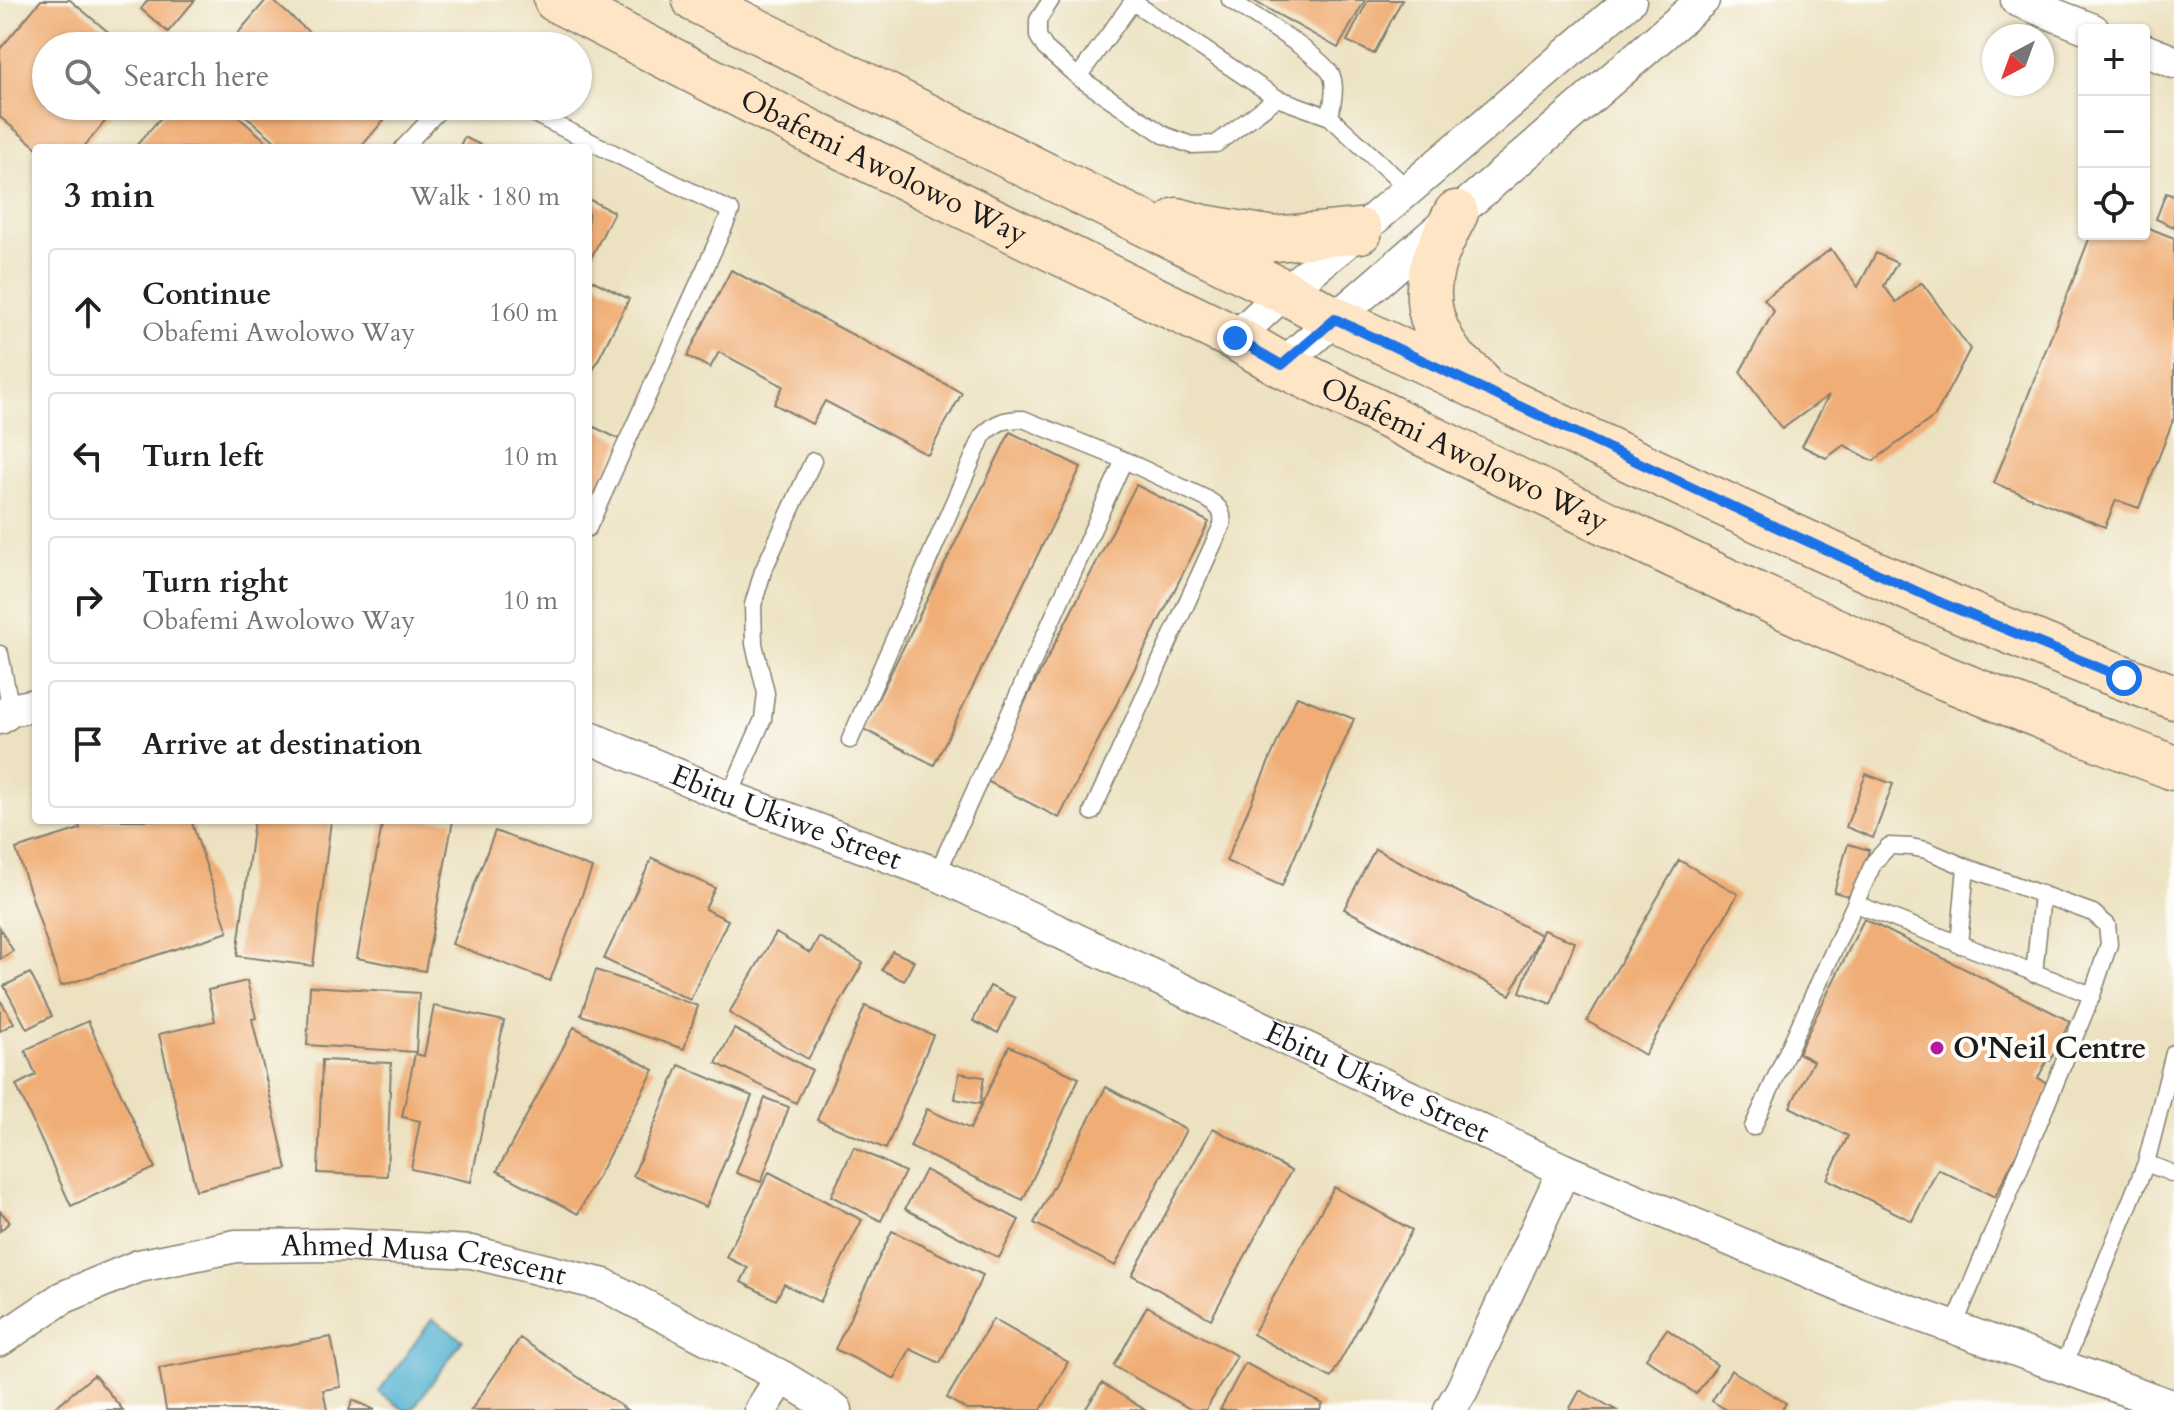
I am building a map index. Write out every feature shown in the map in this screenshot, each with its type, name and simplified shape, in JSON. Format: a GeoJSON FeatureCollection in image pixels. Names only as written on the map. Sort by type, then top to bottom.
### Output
{"type":"FeatureCollection","features":[{"type":"Feature","properties":{"kind":"main road","name":"Obafemi Awolowo Way"},"geometry":{"type":"LineString","coordinates":[[556,0],[813,133],[1695,566],[1864,643],[2174,768]]}},
{"type":"Feature","properties":{"kind":"main road","name":"Obafemi Awolowo Way"},"geometry":{"type":"LineString","coordinates":[[695,0],[1335,319],[1493,394],[1942,603],[2174,697]]}},
{"type":"Feature","properties":{"kind":"main road"},"geometry":{"type":"LineString","coordinates":[[1084,194],[1203,227],[1274,239],[1360,231]]}},
{"type":"Feature","properties":{"kind":"main road"},"geometry":{"type":"LineString","coordinates":[[1456,213],[1433,264],[1428,283],[1429,306],[1435,329],[1451,356],[1493,394]]}},
{"type":"Feature","properties":{"kind":"street"},"geometry":{"type":"LineString","coordinates":[[1235,338],[1285,292],[1630,0]]}},
{"type":"Feature","properties":{"kind":"street"},"geometry":{"type":"LineString","coordinates":[[1282,365],[1703,0]]}},
{"type":"Feature","properties":{"kind":"street"},"geometry":{"type":"LineString","coordinates":[[2017,0],[2078,24]]}},
{"type":"Feature","properties":{"kind":"street"},"geometry":{"type":"LineString","coordinates":[[2150,52],[2174,62]]}},
{"type":"Feature","properties":{"kind":"street","name":"Ebitu Ukiwe Street"},"geometry":{"type":"LineString","coordinates":[[592,739],[729,797],[937,874],[1564,1170],[1858,1293],[2174,1407]]}},
{"type":"Feature","properties":{"kind":"street"},"geometry":{"type":"LineString","coordinates":[[1450,1410],[1564,1170]]}},
{"type":"Feature","properties":{"kind":"street","name":"Ahmed Musa Crescent"},"geometry":{"type":"LineString","coordinates":[[0,1340],[62,1298],[139,1266],[236,1246],[341,1245],[472,1252],[604,1285],[782,1377],[836,1410]]}},
{"type":"Feature","properties":{"kind":"street"},"geometry":{"type":"LineString","coordinates":[[761,1410],[782,1377]]}},
{"type":"Feature","properties":{"kind":"lane"},"geometry":{"type":"LineString","coordinates":[[1051,0],[1038,20],[1038,36],[1045,48],[1078,77],[1164,135],[1191,145],[1216,144],[1277,98]]}},
{"type":"Feature","properties":{"kind":"lane"},"geometry":{"type":"LineString","coordinates":[[1230,0],[1318,60],[1332,76],[1330,117]]}},
{"type":"Feature","properties":{"kind":"lane"},"geometry":{"type":"LineString","coordinates":[[1078,77],[1133,1],[1277,98],[1330,117],[1408,189]]}},
{"type":"Feature","properties":{"kind":"lane"},"geometry":{"type":"LineString","coordinates":[[407,144],[430,120]]}},
{"type":"Feature","properties":{"kind":"lane"},"geometry":{"type":"LineString","coordinates":[[546,120],[731,211],[592,519]]}},
{"type":"Feature","properties":{"kind":"lane"},"geometry":{"type":"LineString","coordinates":[[850,740],[983,435],[994,424],[1007,419],[1023,419],[1124,460],[1207,499],[1219,506],[1223,517],[1092,812]]}},
{"type":"Feature","properties":{"kind":"lane"},"geometry":{"type":"LineString","coordinates":[[937,874],[1124,460]]}},
{"type":"Feature","properties":{"kind":"lane"},"geometry":{"type":"LineString","coordinates":[[729,797],[763,719],[766,693],[754,644],[753,605],[763,571],[813,461]]}},
{"type":"Feature","properties":{"kind":"lane"},"geometry":{"type":"LineString","coordinates":[[0,654],[16,711]]}},
{"type":"Feature","properties":{"kind":"lane"},"geometry":{"type":"LineString","coordinates":[[1753,1127],[1874,862],[1889,846],[1920,848],[2093,913],[2107,925],[2109,944],[2092,995],[1954,1326]]}},
{"type":"Feature","properties":{"kind":"lane"},"geometry":{"type":"LineString","coordinates":[[1959,945],[1966,867]]}},
{"type":"Feature","properties":{"kind":"lane"},"geometry":{"type":"LineString","coordinates":[[2034,974],[2042,894]]}},
{"type":"Feature","properties":{"kind":"lane"},"geometry":{"type":"LineString","coordinates":[[1856,904],[2092,995]]}},
{"type":"Feature","properties":{"kind":"lane"},"geometry":{"type":"LineString","coordinates":[[2063,1368],[2146,1163],[2174,1053]]}},
{"type":"Feature","properties":{"kind":"lane"},"geometry":{"type":"LineString","coordinates":[[2146,1163],[2174,1174]]}},
{"type":"Feature","properties":{"kind":"water"},"geometry":{"type":"Polygon","coordinates":[[[432,1319],[463,1340],[412,1410],[404,1410],[379,1392],[432,1319]]]}},
{"type":"Feature","properties":{"kind":"building"},"geometry":{"type":"Polygon","coordinates":[[[41,0],[70,0],[108,32],[32,32],[32,120],[106,120],[86,144],[32,144],[0,117],[0,49],[41,0]]]}},
{"type":"Feature","properties":{"kind":"building"},"geometry":{"type":"Polygon","coordinates":[[[148,0],[195,0],[168,32],[141,9],[148,0]]]}},
{"type":"Feature","properties":{"kind":"building"},"geometry":{"type":"Polygon","coordinates":[[[266,0],[272,0],[309,32],[239,32],[266,0]]]}},
{"type":"Feature","properties":{"kind":"building"},"geometry":{"type":"Polygon","coordinates":[[[1252,0],[1365,0],[1338,48],[1252,0]]]}},
{"type":"Feature","properties":{"kind":"building"},"geometry":{"type":"Polygon","coordinates":[[[1368,0],[1402,0],[1374,54],[1347,41],[1368,0]]]}},
{"type":"Feature","properties":{"kind":"building"},"geometry":{"type":"Polygon","coordinates":[[[159,120],[242,120],[269,144],[138,144],[159,120]]]}},
{"type":"Feature","properties":{"kind":"building"},"geometry":{"type":"Polygon","coordinates":[[[250,120],[384,120],[363,144],[278,144],[250,120]]]}},
{"type":"Feature","properties":{"kind":"building"},"geometry":{"type":"Polygon","coordinates":[[[464,137],[479,144],[461,144],[464,137]]]}},
{"type":"Feature","properties":{"kind":"building"},"geometry":{"type":"Polygon","coordinates":[[[2166,193],[2174,196],[2174,227],[2156,219],[2166,193]]]}},
{"type":"Feature","properties":{"kind":"building"},"geometry":{"type":"Polygon","coordinates":[[[592,201],[614,212],[592,256],[592,201]]]}},
{"type":"Feature","properties":{"kind":"building"},"geometry":{"type":"Polygon","coordinates":[[[2150,228],[2174,238],[2174,418],[2139,508],[2116,500],[2105,527],[1994,483],[2089,240],[2150,240],[2150,228]]]}},
{"type":"Feature","properties":{"kind":"building"},"geometry":{"type":"Polygon","coordinates":[[[1831,249],[1858,287],[1876,253],[1897,263],[1884,286],[1896,302],[1923,284],[1970,349],[1935,416],[1873,461],[1844,445],[1826,458],[1802,446],[1829,395],[1782,429],[1740,372],[1774,311],[1764,299],[1831,249]]]}},
{"type":"Feature","properties":{"kind":"building"},"geometry":{"type":"Polygon","coordinates":[[[731,270],[962,393],[928,455],[825,401],[812,424],[774,404],[783,386],[719,352],[710,368],[687,356],[731,270]]]}},
{"type":"Feature","properties":{"kind":"building"},"geometry":{"type":"Polygon","coordinates":[[[592,280],[629,299],[592,372],[592,280]]]}},
{"type":"Feature","properties":{"kind":"building"},"geometry":{"type":"Polygon","coordinates":[[[592,426],[621,440],[592,499],[592,426]]]}},
{"type":"Feature","properties":{"kind":"building"},"geometry":{"type":"Polygon","coordinates":[[[1010,432],[1081,467],[934,765],[863,729],[1010,432]]]}},
{"type":"Feature","properties":{"kind":"building"},"geometry":{"type":"Polygon","coordinates":[[[1136,485],[1209,522],[1059,818],[985,780],[1136,485]]]}},
{"type":"Feature","properties":{"kind":"building"},"geometry":{"type":"Polygon","coordinates":[[[1297,696],[1354,719],[1282,886],[1226,861],[1297,696]]]}},
{"type":"Feature","properties":{"kind":"building"},"geometry":{"type":"Polygon","coordinates":[[[1866,774],[1893,784],[1873,838],[1846,827],[1866,774]]]}},
{"type":"Feature","properties":{"kind":"building"},"geometry":{"type":"Polygon","coordinates":[[[79,824],[192,824],[228,932],[61,986],[16,849],[80,829],[79,824]]]}},
{"type":"Feature","properties":{"kind":"building"},"geometry":{"type":"Polygon","coordinates":[[[254,824],[331,824],[313,966],[237,956],[254,824]]]}},
{"type":"Feature","properties":{"kind":"building"},"geometry":{"type":"Polygon","coordinates":[[[382,824],[452,824],[425,971],[357,958],[382,824]]]}},
{"type":"Feature","properties":{"kind":"building"},"geometry":{"type":"Polygon","coordinates":[[[495,831],[592,868],[550,981],[452,944],[495,831]]]}},
{"type":"Feature","properties":{"kind":"building"},"geometry":{"type":"Polygon","coordinates":[[[1848,844],[1869,850],[1855,898],[1834,892],[1848,844]]]}},
{"type":"Feature","properties":{"kind":"building"},"geometry":{"type":"Polygon","coordinates":[[[1375,849],[1541,935],[1510,995],[1344,909],[1375,849]]]}},
{"type":"Feature","properties":{"kind":"building"},"geometry":{"type":"Polygon","coordinates":[[[652,858],[715,888],[705,909],[728,920],[690,1000],[604,959],[652,858]]]}},
{"type":"Feature","properties":{"kind":"building"},"geometry":{"type":"Polygon","coordinates":[[[1679,860],[1738,894],[1645,1055],[1587,1021],[1679,860]]]}},
{"type":"Feature","properties":{"kind":"building"},"geometry":{"type":"Polygon","coordinates":[[[1864,919],[2070,1021],[2038,1078],[2051,1085],[1995,1197],[1938,1169],[1912,1221],[1827,1179],[1848,1136],[1790,1107],[1813,1061],[1798,1053],[1864,919]]]}},
{"type":"Feature","properties":{"kind":"building"},"geometry":{"type":"Polygon","coordinates":[[[0,928],[13,951],[0,959],[0,928]]]}},
{"type":"Feature","properties":{"kind":"building"},"geometry":{"type":"Polygon","coordinates":[[[1543,930],[1575,942],[1551,1004],[1520,992],[1543,930]]]}},
{"type":"Feature","properties":{"kind":"building"},"geometry":{"type":"Polygon","coordinates":[[[776,933],[810,953],[819,937],[863,963],[808,1059],[729,1013],[776,933]]]}},
{"type":"Feature","properties":{"kind":"building"},"geometry":{"type":"Polygon","coordinates":[[[892,951],[914,961],[904,981],[882,970],[892,951]]]}},
{"type":"Feature","properties":{"kind":"building"},"geometry":{"type":"Polygon","coordinates":[[[596,970],[698,1006],[684,1049],[581,1015],[596,970]]]}},
{"type":"Feature","properties":{"kind":"building"},"geometry":{"type":"Polygon","coordinates":[[[30,973],[52,1016],[27,1029],[4,986],[30,973]]]}},
{"type":"Feature","properties":{"kind":"building"},"geometry":{"type":"Polygon","coordinates":[[[247,981],[256,1018],[252,1019],[287,1169],[196,1190],[159,1034],[215,1021],[208,990],[247,981]]]}},
{"type":"Feature","properties":{"kind":"building"},"geometry":{"type":"Polygon","coordinates":[[[310,986],[419,993],[416,1052],[307,1045],[310,986]]]}},
{"type":"Feature","properties":{"kind":"building"},"geometry":{"type":"Polygon","coordinates":[[[990,986],[1015,998],[998,1033],[973,1021],[990,986]]]}},
{"type":"Feature","properties":{"kind":"building"},"geometry":{"type":"Polygon","coordinates":[[[0,1000],[14,1023],[0,1031],[0,1000]]]}},
{"type":"Feature","properties":{"kind":"building"},"geometry":{"type":"Polygon","coordinates":[[[434,1006],[504,1021],[471,1182],[411,1169],[420,1121],[402,1117],[415,1054],[424,1056],[434,1006]]]}},
{"type":"Feature","properties":{"kind":"building"},"geometry":{"type":"Polygon","coordinates":[[[865,1006],[933,1035],[886,1149],[817,1120],[865,1006]]]}},
{"type":"Feature","properties":{"kind":"building"},"geometry":{"type":"Polygon","coordinates":[[[88,1021],[155,1168],[71,1206],[16,1085],[36,1075],[25,1050],[88,1021]]]}},
{"type":"Feature","properties":{"kind":"building"},"geometry":{"type":"Polygon","coordinates":[[[574,1027],[654,1070],[578,1214],[497,1171],[574,1027]]]}},
{"type":"Feature","properties":{"kind":"building"},"geometry":{"type":"Polygon","coordinates":[[[734,1029],[812,1070],[796,1103],[716,1063],[734,1029]]]}},
{"type":"Feature","properties":{"kind":"building"},"geometry":{"type":"Polygon","coordinates":[[[1009,1046],[1079,1078],[1023,1200],[910,1147],[927,1109],[970,1129],[1009,1046]]]}},
{"type":"Feature","properties":{"kind":"building"},"geometry":{"type":"Polygon","coordinates":[[[322,1060],[391,1063],[387,1176],[318,1173],[322,1060]]]}},
{"type":"Feature","properties":{"kind":"building"},"geometry":{"type":"Polygon","coordinates":[[[679,1065],[752,1096],[706,1207],[633,1176],[679,1065]]]}},
{"type":"Feature","properties":{"kind":"building"},"geometry":{"type":"Polygon","coordinates":[[[959,1073],[984,1077],[980,1104],[955,1099],[959,1073]]]}},
{"type":"Feature","properties":{"kind":"building"},"geometry":{"type":"Polygon","coordinates":[[[1106,1087],[1186,1130],[1115,1266],[1034,1223],[1106,1087]]]}},
{"type":"Feature","properties":{"kind":"building"},"geometry":{"type":"Polygon","coordinates":[[[765,1098],[789,1107],[761,1182],[736,1173],[765,1098]]]}},
{"type":"Feature","properties":{"kind":"building"},"geometry":{"type":"Polygon","coordinates":[[[1213,1128],[1291,1171],[1211,1319],[1132,1275],[1213,1128]]]}},
{"type":"Feature","properties":{"kind":"building"},"geometry":{"type":"Polygon","coordinates":[[[854,1147],[905,1172],[881,1221],[831,1196],[854,1147]]]}},
{"type":"Feature","properties":{"kind":"building"},"geometry":{"type":"Polygon","coordinates":[[[925,1170],[1019,1220],[999,1258],[905,1209],[925,1170]]]}},
{"type":"Feature","properties":{"kind":"building"},"geometry":{"type":"Polygon","coordinates":[[[769,1172],[862,1220],[820,1302],[784,1284],[776,1300],[741,1282],[748,1268],[726,1257],[769,1172]]]}},
{"type":"Feature","properties":{"kind":"building"},"geometry":{"type":"Polygon","coordinates":[[[1334,1187],[1412,1230],[1331,1378],[1253,1334],[1334,1187]]]}},
{"type":"Feature","properties":{"kind":"building"},"geometry":{"type":"Polygon","coordinates":[[[0,1211],[10,1222],[0,1231],[0,1211]]]}},
{"type":"Feature","properties":{"kind":"building"},"geometry":{"type":"Polygon","coordinates":[[[892,1231],[983,1275],[940,1363],[910,1349],[895,1379],[835,1349],[892,1231]]]}},
{"type":"Feature","properties":{"kind":"building"},"geometry":{"type":"Polygon","coordinates":[[[1147,1306],[1237,1356],[1206,1410],[1192,1410],[1114,1366],[1147,1306]]]}},
{"type":"Feature","properties":{"kind":"building"},"geometry":{"type":"Polygon","coordinates":[[[993,1319],[1068,1362],[1041,1410],[967,1410],[947,1398],[993,1319]]]}},
{"type":"Feature","properties":{"kind":"building"},"geometry":{"type":"Polygon","coordinates":[[[1667,1329],[1717,1365],[1696,1394],[1646,1358],[1667,1329]]]}},
{"type":"Feature","properties":{"kind":"building"},"geometry":{"type":"Polygon","coordinates":[[[331,1337],[341,1387],[323,1390],[327,1410],[166,1410],[159,1368],[331,1337]]]}},
{"type":"Feature","properties":{"kind":"building"},"geometry":{"type":"Polygon","coordinates":[[[520,1338],[627,1410],[471,1410],[520,1338]]]}},
{"type":"Feature","properties":{"kind":"building"},"geometry":{"type":"Polygon","coordinates":[[[1245,1363],[1323,1404],[1320,1410],[1220,1410],[1245,1363]]]}},
{"type":"Feature","properties":{"kind":"building"},"geometry":{"type":"Polygon","coordinates":[[[1731,1370],[1786,1403],[1782,1410],[1727,1410],[1712,1401],[1731,1370]]]}},
{"type":"Feature","properties":{"kind":"building"},"geometry":{"type":"Polygon","coordinates":[[[94,1375],[123,1410],[52,1410],[94,1375]]]}},
{"type":"Feature","properties":{"kind":"building"},"geometry":{"type":"Polygon","coordinates":[[[1102,1383],[1145,1410],[1085,1410],[1102,1383]]]}},
{"type":"Feature","properties":{"kind":"building"},"geometry":{"type":"Polygon","coordinates":[[[1580,1390],[1616,1410],[1569,1410],[1580,1390]]]}},
{"type":"Feature","properties":{"kind":"building"},"geometry":{"type":"Polygon","coordinates":[[[353,1400],[375,1410],[349,1410],[353,1400]]]}},
{"type":"Feature","properties":{"kind":"place","name":"O'Neil Centre"},"geometry":{"type":"Point","coordinates":[1937,1048]}},
{"type":"Feature","properties":{"kind":"route"},"geometry":{"type":"LineString","coordinates":[[1235,338],[1282,365],[1335,319],[1942,603],[2124,678]]}}]}
